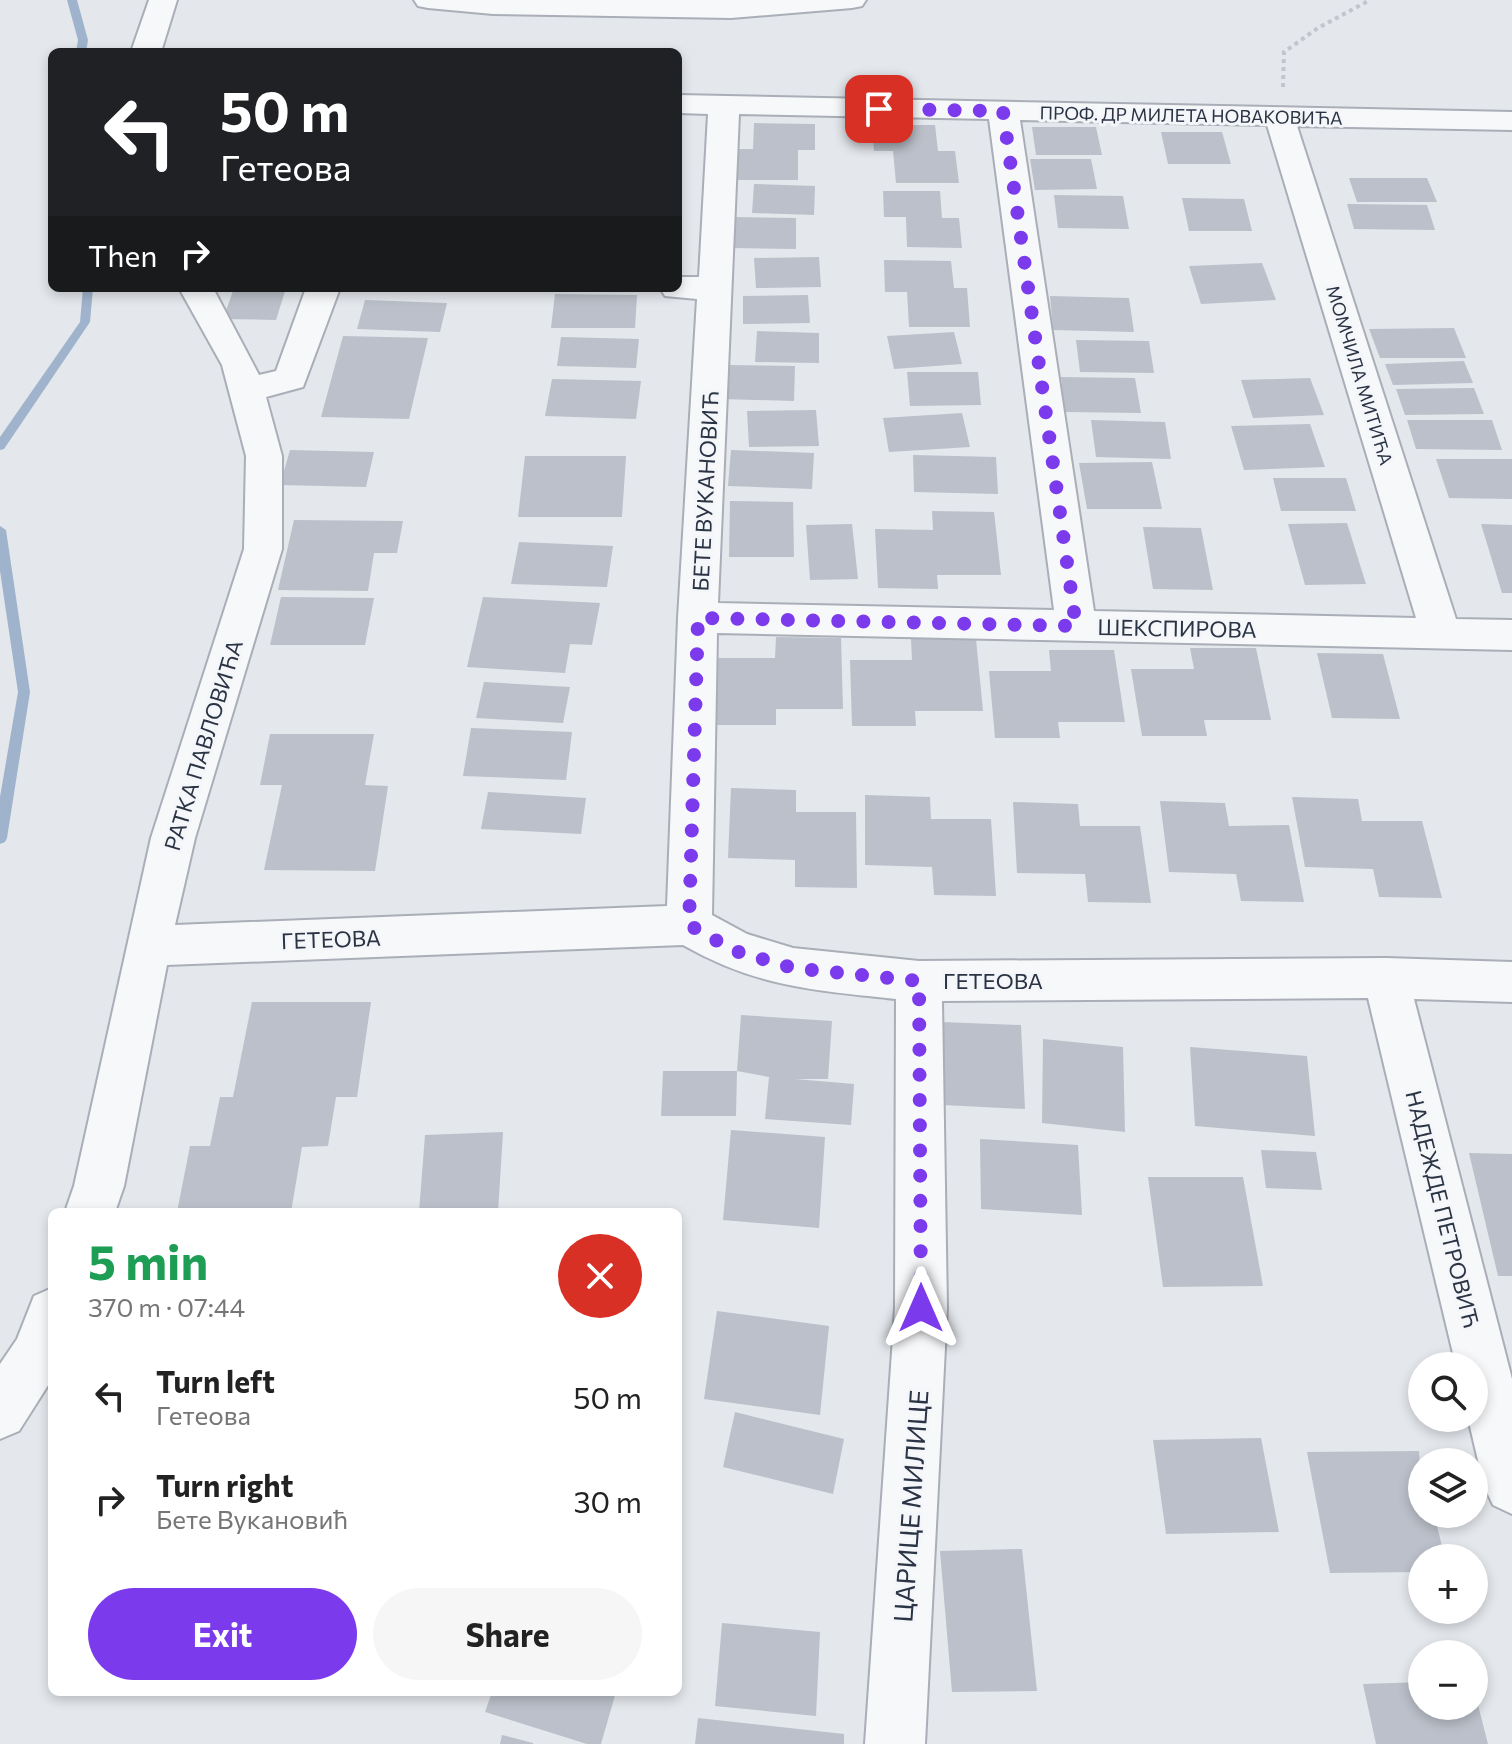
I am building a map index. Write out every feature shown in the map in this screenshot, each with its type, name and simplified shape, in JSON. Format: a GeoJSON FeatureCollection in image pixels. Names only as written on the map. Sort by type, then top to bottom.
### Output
{"type":"FeatureCollection","features":[{"type":"Feature","properties":{"kind":"street"},"geometry":{"type":"LineString","coordinates":[[428,0],[493,5],[731,9],[852,0]]}},
{"type":"Feature","properties":{"kind":"street"},"geometry":{"type":"LineString","coordinates":[[148,48],[169,3]]}},
{"type":"Feature","properties":{"kind":"street","name":"ПРОФ. ДР МИЛЕТА НОВАКОВИЋА"},"geometry":{"type":"LineString","coordinates":[[682,104],[1512,121]]}},
{"type":"Feature","properties":{"kind":"street","name":"БЕТЕ ВУКАНОВИЋ"},"geometry":{"type":"LineString","coordinates":[[689,925],[698,618],[724,105]]}},
{"type":"Feature","properties":{"kind":"street"},"geometry":{"type":"LineString","coordinates":[[1003,111],[1076,626]]}},
{"type":"Feature","properties":{"kind":"street","name":"МОМЧИЛА МИТИЋА"},"geometry":{"type":"LineString","coordinates":[[1279,116],[1441,634]]}},
{"type":"Feature","properties":{"kind":"street"},"geometry":{"type":"LineString","coordinates":[[682,288],[715,288]]}},
{"type":"Feature","properties":{"kind":"street","name":"РАТКА ПАВЛОВИЋА"},"geometry":{"type":"LineString","coordinates":[[91,1208],[99,1186],[173,838],[263,549],[264,456],[239,365],[198,292]]}},
{"type":"Feature","properties":{"kind":"street"},"geometry":{"type":"LineString","coordinates":[[245,390],[291,379],[322,292]]}},
{"type":"Feature","properties":{"kind":"street","name":"ШЕКСПИРОВА"},"geometry":{"type":"LineString","coordinates":[[698,618],[1512,635]]}},
{"type":"Feature","properties":{"kind":"street","name":"ГЕТЕОВА"},"geometry":{"type":"LineString","coordinates":[[148,946],[689,925],[735,951],[793,968],[919,981],[1386,978],[1512,982]]}},
{"type":"Feature","properties":{"kind":"street","name":"НАДЕЖДЕ ПЕТРОВИЋ"},"geometry":{"type":"LineString","coordinates":[[1386,978],[1512,1486]]}},
{"type":"Feature","properties":{"kind":"street","name":"ЦАРИЦЕ МИЛИЦЕ"},"geometry":{"type":"LineString","coordinates":[[895,1744],[921,1308],[919,981]]}},
{"type":"Feature","properties":{"kind":"street"},"geometry":{"type":"LineString","coordinates":[[0,1412],[37,1355],[48,1325]]}},
{"type":"Feature","properties":{"kind":"path"},"geometry":{"type":"LineString","coordinates":[[1279,116],[1284,52],[1318,28],[1370,0]]}},
{"type":"Feature","properties":{"kind":"building"},"geometry":{"type":"Polygon","coordinates":[[[754,123],[815,124],[815,150],[798,150],[798,180],[736,180],[737,149],[753,149],[754,123]]]}},
{"type":"Feature","properties":{"kind":"building"},"geometry":{"type":"Polygon","coordinates":[[[872,125],[935,125],[938,151],[955,151],[959,183],[896,183],[893,151],[874,151],[872,125]]]}},
{"type":"Feature","properties":{"kind":"building"},"geometry":{"type":"Polygon","coordinates":[[[1032,127],[1096,127],[1102,155],[1036,155],[1032,127]]]}},
{"type":"Feature","properties":{"kind":"building"},"geometry":{"type":"Polygon","coordinates":[[[1161,132],[1222,132],[1231,164],[1168,164],[1161,132]]]}},
{"type":"Feature","properties":{"kind":"building"},"geometry":{"type":"Polygon","coordinates":[[[1030,159],[1091,159],[1097,189],[1035,190],[1030,159]]]}},
{"type":"Feature","properties":{"kind":"building"},"geometry":{"type":"Polygon","coordinates":[[[1349,178],[1427,178],[1437,202],[1357,202],[1349,178]]]}},
{"type":"Feature","properties":{"kind":"building"},"geometry":{"type":"Polygon","coordinates":[[[754,184],[815,186],[814,215],[752,213],[754,184]]]}},
{"type":"Feature","properties":{"kind":"building"},"geometry":{"type":"Polygon","coordinates":[[[883,191],[940,191],[942,218],[959,218],[962,248],[907,247],[906,217],[884,217],[883,191]]]}},
{"type":"Feature","properties":{"kind":"building"},"geometry":{"type":"Polygon","coordinates":[[[1054,195],[1123,196],[1129,229],[1058,228],[1054,195]]]}},
{"type":"Feature","properties":{"kind":"building"},"geometry":{"type":"Polygon","coordinates":[[[1182,198],[1244,199],[1252,231],[1189,231],[1182,198]]]}},
{"type":"Feature","properties":{"kind":"building"},"geometry":{"type":"Polygon","coordinates":[[[1347,204],[1427,205],[1435,230],[1354,229],[1347,204]]]}},
{"type":"Feature","properties":{"kind":"building"},"geometry":{"type":"Polygon","coordinates":[[[734,217],[796,218],[796,249],[732,248],[734,217]]]}},
{"type":"Feature","properties":{"kind":"building"},"geometry":{"type":"Polygon","coordinates":[[[819,257],[821,287],[756,288],[754,258],[819,257]]]}},
{"type":"Feature","properties":{"kind":"building"},"geometry":{"type":"Polygon","coordinates":[[[884,260],[951,261],[954,288],[967,288],[970,327],[909,327],[907,292],[885,292],[884,260]]]}},
{"type":"Feature","properties":{"kind":"building"},"geometry":{"type":"Polygon","coordinates":[[[1262,263],[1276,300],[1201,304],[1189,266],[1262,263]]]}},
{"type":"Feature","properties":{"kind":"building"},"geometry":{"type":"Polygon","coordinates":[[[233,292],[285,292],[276,320],[223,319],[233,292]]]}},
{"type":"Feature","properties":{"kind":"building"},"geometry":{"type":"Polygon","coordinates":[[[555,294],[637,295],[635,328],[551,328],[555,294]]]}},
{"type":"Feature","properties":{"kind":"building"},"geometry":{"type":"Polygon","coordinates":[[[808,295],[810,323],[743,324],[743,296],[808,295]]]}},
{"type":"Feature","properties":{"kind":"building"},"geometry":{"type":"Polygon","coordinates":[[[1050,296],[1129,298],[1134,332],[1053,330],[1050,296]]]}},
{"type":"Feature","properties":{"kind":"building"},"geometry":{"type":"Polygon","coordinates":[[[365,300],[447,303],[440,332],[357,329],[365,300]]]}},
{"type":"Feature","properties":{"kind":"building"},"geometry":{"type":"Polygon","coordinates":[[[1454,328],[1466,358],[1380,358],[1369,329],[1454,328]]]}},
{"type":"Feature","properties":{"kind":"building"},"geometry":{"type":"Polygon","coordinates":[[[757,331],[819,333],[819,363],[755,362],[757,331]]]}},
{"type":"Feature","properties":{"kind":"building"},"geometry":{"type":"Polygon","coordinates":[[[954,332],[962,364],[894,369],[887,336],[954,332]]]}},
{"type":"Feature","properties":{"kind":"building"},"geometry":{"type":"Polygon","coordinates":[[[343,336],[428,338],[409,419],[321,417],[343,336]]]}},
{"type":"Feature","properties":{"kind":"building"},"geometry":{"type":"Polygon","coordinates":[[[561,337],[639,339],[636,368],[557,366],[561,337]]]}},
{"type":"Feature","properties":{"kind":"building"},"geometry":{"type":"Polygon","coordinates":[[[1076,340],[1149,341],[1154,373],[1080,372],[1076,340]]]}},
{"type":"Feature","properties":{"kind":"building"},"geometry":{"type":"Polygon","coordinates":[[[1464,361],[1473,383],[1393,385],[1385,364],[1464,361]]]}},
{"type":"Feature","properties":{"kind":"building"},"geometry":{"type":"Polygon","coordinates":[[[724,365],[795,366],[794,401],[722,399],[724,365]]]}},
{"type":"Feature","properties":{"kind":"building"},"geometry":{"type":"Polygon","coordinates":[[[907,372],[978,372],[981,405],[910,406],[907,372]]]}},
{"type":"Feature","properties":{"kind":"building"},"geometry":{"type":"Polygon","coordinates":[[[1061,377],[1135,378],[1141,413],[1065,412],[1061,377]]]}},
{"type":"Feature","properties":{"kind":"building"},"geometry":{"type":"Polygon","coordinates":[[[1310,378],[1324,415],[1253,418],[1241,380],[1310,378]]]}},
{"type":"Feature","properties":{"kind":"building"},"geometry":{"type":"Polygon","coordinates":[[[552,379],[641,381],[636,419],[545,416],[552,379]]]}},
{"type":"Feature","properties":{"kind":"building"},"geometry":{"type":"Polygon","coordinates":[[[1474,388],[1484,414],[1405,415],[1396,389],[1474,388]]]}},
{"type":"Feature","properties":{"kind":"building"},"geometry":{"type":"Polygon","coordinates":[[[816,410],[819,446],[749,447],[747,411],[816,410]]]}},
{"type":"Feature","properties":{"kind":"building"},"geometry":{"type":"Polygon","coordinates":[[[962,413],[970,447],[889,452],[883,418],[962,413]]]}},
{"type":"Feature","properties":{"kind":"building"},"geometry":{"type":"Polygon","coordinates":[[[1091,420],[1165,422],[1171,459],[1096,457],[1091,420]]]}},
{"type":"Feature","properties":{"kind":"building"},"geometry":{"type":"Polygon","coordinates":[[[1407,420],[1492,420],[1502,450],[1416,449],[1407,420]]]}},
{"type":"Feature","properties":{"kind":"building"},"geometry":{"type":"Polygon","coordinates":[[[1310,424],[1325,467],[1244,470],[1231,426],[1310,424]]]}},
{"type":"Feature","properties":{"kind":"building"},"geometry":{"type":"Polygon","coordinates":[[[290,450],[374,452],[366,487],[280,485],[290,450]]]}},
{"type":"Feature","properties":{"kind":"building"},"geometry":{"type":"Polygon","coordinates":[[[731,450],[814,453],[812,489],[728,486],[731,450]]]}},
{"type":"Feature","properties":{"kind":"building"},"geometry":{"type":"Polygon","coordinates":[[[913,455],[996,457],[998,494],[914,492],[913,455]]]}},
{"type":"Feature","properties":{"kind":"building"},"geometry":{"type":"Polygon","coordinates":[[[525,456],[626,456],[622,517],[518,517],[525,456]]]}},
{"type":"Feature","properties":{"kind":"building"},"geometry":{"type":"Polygon","coordinates":[[[1436,459],[1512,459],[1512,499],[1449,498],[1436,459]]]}},
{"type":"Feature","properties":{"kind":"building"},"geometry":{"type":"Polygon","coordinates":[[[1152,462],[1162,509],[1087,509],[1079,463],[1152,462]]]}},
{"type":"Feature","properties":{"kind":"building"},"geometry":{"type":"Polygon","coordinates":[[[1273,478],[1346,478],[1356,511],[1281,511],[1273,478]]]}},
{"type":"Feature","properties":{"kind":"building"},"geometry":{"type":"Polygon","coordinates":[[[730,501],[793,502],[794,557],[729,557],[730,501]]]}},
{"type":"Feature","properties":{"kind":"building"},"geometry":{"type":"Polygon","coordinates":[[[932,511],[994,512],[1001,575],[937,575],[938,589],[878,588],[875,529],[933,530],[932,511]]]}},
{"type":"Feature","properties":{"kind":"building"},"geometry":{"type":"Polygon","coordinates":[[[294,520],[403,521],[397,553],[374,553],[368,591],[278,590],[294,520]]]}},
{"type":"Feature","properties":{"kind":"building"},"geometry":{"type":"Polygon","coordinates":[[[1347,523],[1366,584],[1305,585],[1288,524],[1347,523]]]}},
{"type":"Feature","properties":{"kind":"building"},"geometry":{"type":"Polygon","coordinates":[[[852,524],[858,579],[810,580],[806,525],[852,524]]]}},
{"type":"Feature","properties":{"kind":"building"},"geometry":{"type":"Polygon","coordinates":[[[1481,524],[1512,525],[1512,593],[1502,593],[1481,524]]]}},
{"type":"Feature","properties":{"kind":"building"},"geometry":{"type":"Polygon","coordinates":[[[1143,527],[1201,528],[1213,590],[1153,589],[1143,527]]]}},
{"type":"Feature","properties":{"kind":"building"},"geometry":{"type":"Polygon","coordinates":[[[519,542],[613,546],[607,587],[511,584],[519,542]]]}},
{"type":"Feature","properties":{"kind":"building"},"geometry":{"type":"Polygon","coordinates":[[[281,597],[374,598],[365,645],[270,645],[281,597]]]}},
{"type":"Feature","properties":{"kind":"building"},"geometry":{"type":"Polygon","coordinates":[[[483,597],[600,603],[592,645],[570,644],[565,673],[467,667],[483,597]]]}},
{"type":"Feature","properties":{"kind":"building"},"geometry":{"type":"Polygon","coordinates":[[[776,637],[841,638],[843,709],[776,709],[776,725],[711,725],[713,658],[775,658],[776,637]]]}},
{"type":"Feature","properties":{"kind":"building"},"geometry":{"type":"Polygon","coordinates":[[[911,639],[976,639],[983,711],[915,711],[916,726],[852,726],[850,660],[912,660],[911,639]]]}},
{"type":"Feature","properties":{"kind":"building"},"geometry":{"type":"Polygon","coordinates":[[[1190,648],[1256,648],[1271,720],[1204,720],[1207,736],[1142,736],[1131,669],[1194,669],[1190,648]]]}},
{"type":"Feature","properties":{"kind":"building"},"geometry":{"type":"Polygon","coordinates":[[[1049,650],[1114,650],[1125,722],[1058,722],[1060,738],[995,738],[989,671],[1051,671],[1049,650]]]}},
{"type":"Feature","properties":{"kind":"building"},"geometry":{"type":"Polygon","coordinates":[[[1317,653],[1383,654],[1400,719],[1332,718],[1317,653]]]}},
{"type":"Feature","properties":{"kind":"building"},"geometry":{"type":"Polygon","coordinates":[[[484,682],[570,687],[563,723],[476,718],[484,682]]]}},
{"type":"Feature","properties":{"kind":"building"},"geometry":{"type":"Polygon","coordinates":[[[471,728],[572,732],[566,780],[463,776],[471,728]]]}},
{"type":"Feature","properties":{"kind":"building"},"geometry":{"type":"Polygon","coordinates":[[[270,734],[374,734],[365,785],[388,786],[375,871],[264,870],[282,785],[260,785],[270,734]]]}},
{"type":"Feature","properties":{"kind":"building"},"geometry":{"type":"Polygon","coordinates":[[[731,788],[796,790],[796,812],[856,812],[857,888],[795,887],[795,860],[728,858],[731,788]]]}},
{"type":"Feature","properties":{"kind":"building"},"geometry":{"type":"Polygon","coordinates":[[[488,792],[586,798],[581,834],[481,829],[488,792]]]}},
{"type":"Feature","properties":{"kind":"building"},"geometry":{"type":"Polygon","coordinates":[[[865,795],[930,797],[931,819],[991,819],[996,896],[934,895],[932,867],[865,865],[865,795]]]}},
{"type":"Feature","properties":{"kind":"building"},"geometry":{"type":"Polygon","coordinates":[[[1292,797],[1358,799],[1362,821],[1422,821],[1442,898],[1379,897],[1373,869],[1305,867],[1292,797]]]}},
{"type":"Feature","properties":{"kind":"building"},"geometry":{"type":"Polygon","coordinates":[[[1160,801],[1225,803],[1229,826],[1289,825],[1304,902],[1241,901],[1236,874],[1169,872],[1160,801]]]}},
{"type":"Feature","properties":{"kind":"building"},"geometry":{"type":"Polygon","coordinates":[[[1013,802],[1078,804],[1080,826],[1140,826],[1151,903],[1088,902],[1085,874],[1017,873],[1013,802]]]}},
{"type":"Feature","properties":{"kind":"building"},"geometry":{"type":"Polygon","coordinates":[[[252,1002],[371,1002],[357,1097],[336,1097],[328,1146],[302,1147],[292,1208],[178,1208],[190,1146],[210,1146],[220,1097],[233,1097],[252,1002]]]}},
{"type":"Feature","properties":{"kind":"building"},"geometry":{"type":"Polygon","coordinates":[[[741,1015],[832,1021],[828,1079],[795,1079],[854,1084],[851,1125],[765,1119],[769,1077],[737,1071],[741,1015]]]}},
{"type":"Feature","properties":{"kind":"building"},"geometry":{"type":"Polygon","coordinates":[[[941,1022],[1021,1025],[1025,1109],[943,1105],[941,1022]]]}},
{"type":"Feature","properties":{"kind":"building"},"geometry":{"type":"Polygon","coordinates":[[[1043,1039],[1123,1047],[1125,1132],[1042,1123],[1043,1039]]]}},
{"type":"Feature","properties":{"kind":"building"},"geometry":{"type":"Polygon","coordinates":[[[1190,1047],[1307,1056],[1315,1136],[1195,1126],[1190,1047]]]}},
{"type":"Feature","properties":{"kind":"building"},"geometry":{"type":"Polygon","coordinates":[[[663,1071],[737,1071],[736,1116],[661,1116],[663,1071]]]}},
{"type":"Feature","properties":{"kind":"building"},"geometry":{"type":"Polygon","coordinates":[[[731,1130],[825,1137],[819,1228],[723,1220],[731,1130]]]}},
{"type":"Feature","properties":{"kind":"building"},"geometry":{"type":"Polygon","coordinates":[[[503,1132],[498,1208],[419,1208],[425,1135],[503,1132]]]}},
{"type":"Feature","properties":{"kind":"building"},"geometry":{"type":"Polygon","coordinates":[[[980,1139],[1078,1145],[1082,1215],[981,1209],[980,1139]]]}},
{"type":"Feature","properties":{"kind":"building"},"geometry":{"type":"Polygon","coordinates":[[[1261,1150],[1316,1152],[1322,1190],[1266,1188],[1261,1150]]]}},
{"type":"Feature","properties":{"kind":"building"},"geometry":{"type":"Polygon","coordinates":[[[1469,1153],[1512,1154],[1512,1276],[1498,1276],[1469,1153]]]}},
{"type":"Feature","properties":{"kind":"building"},"geometry":{"type":"Polygon","coordinates":[[[1148,1177],[1243,1177],[1263,1286],[1163,1287],[1148,1177]]]}},
{"type":"Feature","properties":{"kind":"building"},"geometry":{"type":"Polygon","coordinates":[[[717,1311],[829,1326],[820,1415],[704,1399],[717,1311]]]}},
{"type":"Feature","properties":{"kind":"building"},"geometry":{"type":"Polygon","coordinates":[[[735,1412],[844,1439],[833,1494],[723,1467],[735,1412]]]}},
{"type":"Feature","properties":{"kind":"building"},"geometry":{"type":"Polygon","coordinates":[[[1261,1438],[1279,1532],[1166,1534],[1153,1440],[1261,1438]]]}},
{"type":"Feature","properties":{"kind":"building"},"geometry":{"type":"Polygon","coordinates":[[[1408,1451],[1408,1528],[1438,1528],[1442,1544],[1408,1544],[1408,1572],[1330,1573],[1307,1452],[1408,1451]]]}},
{"type":"Feature","properties":{"kind":"building"},"geometry":{"type":"Polygon","coordinates":[[[1022,1549],[1037,1691],[952,1692],[940,1551],[1022,1549]]]}},
{"type":"Feature","properties":{"kind":"building"},"geometry":{"type":"Polygon","coordinates":[[[722,1623],[820,1632],[816,1716],[715,1706],[722,1623]]]}},
{"type":"Feature","properties":{"kind":"building"},"geometry":{"type":"Polygon","coordinates":[[[1408,1682],[1408,1720],[1482,1720],[1488,1744],[1376,1744],[1363,1684],[1408,1682]]]}},
{"type":"Feature","properties":{"kind":"building"},"geometry":{"type":"Polygon","coordinates":[[[491,1696],[615,1696],[601,1744],[587,1744],[485,1712],[491,1696]]]}},
{"type":"Feature","properties":{"kind":"building"},"geometry":{"type":"Polygon","coordinates":[[[698,1718],[844,1734],[844,1744],[695,1744],[698,1718]]]}},
{"type":"Feature","properties":{"kind":"building"},"geometry":{"type":"Polygon","coordinates":[[[502,1735],[533,1743],[533,1744],[500,1744],[502,1735]]]}},
{"type":"Feature","properties":{"kind":"waterway"},"geometry":{"type":"LineString","coordinates":[[72,0],[83,40],[82,48]]}},
{"type":"Feature","properties":{"kind":"waterway"},"geometry":{"type":"LineString","coordinates":[[0,446],[85,322],[88,292]]}},
{"type":"Feature","properties":{"kind":"waterway"},"geometry":{"type":"LineString","coordinates":[[0,530],[24,692],[0,838]]}},
{"type":"Feature","properties":{"kind":"route"},"geometry":{"type":"LineString","coordinates":[[879,109],[1003,111],[1076,626],[698,618],[689,925],[735,951],[793,968],[919,981],[921,1308]]}}]}
